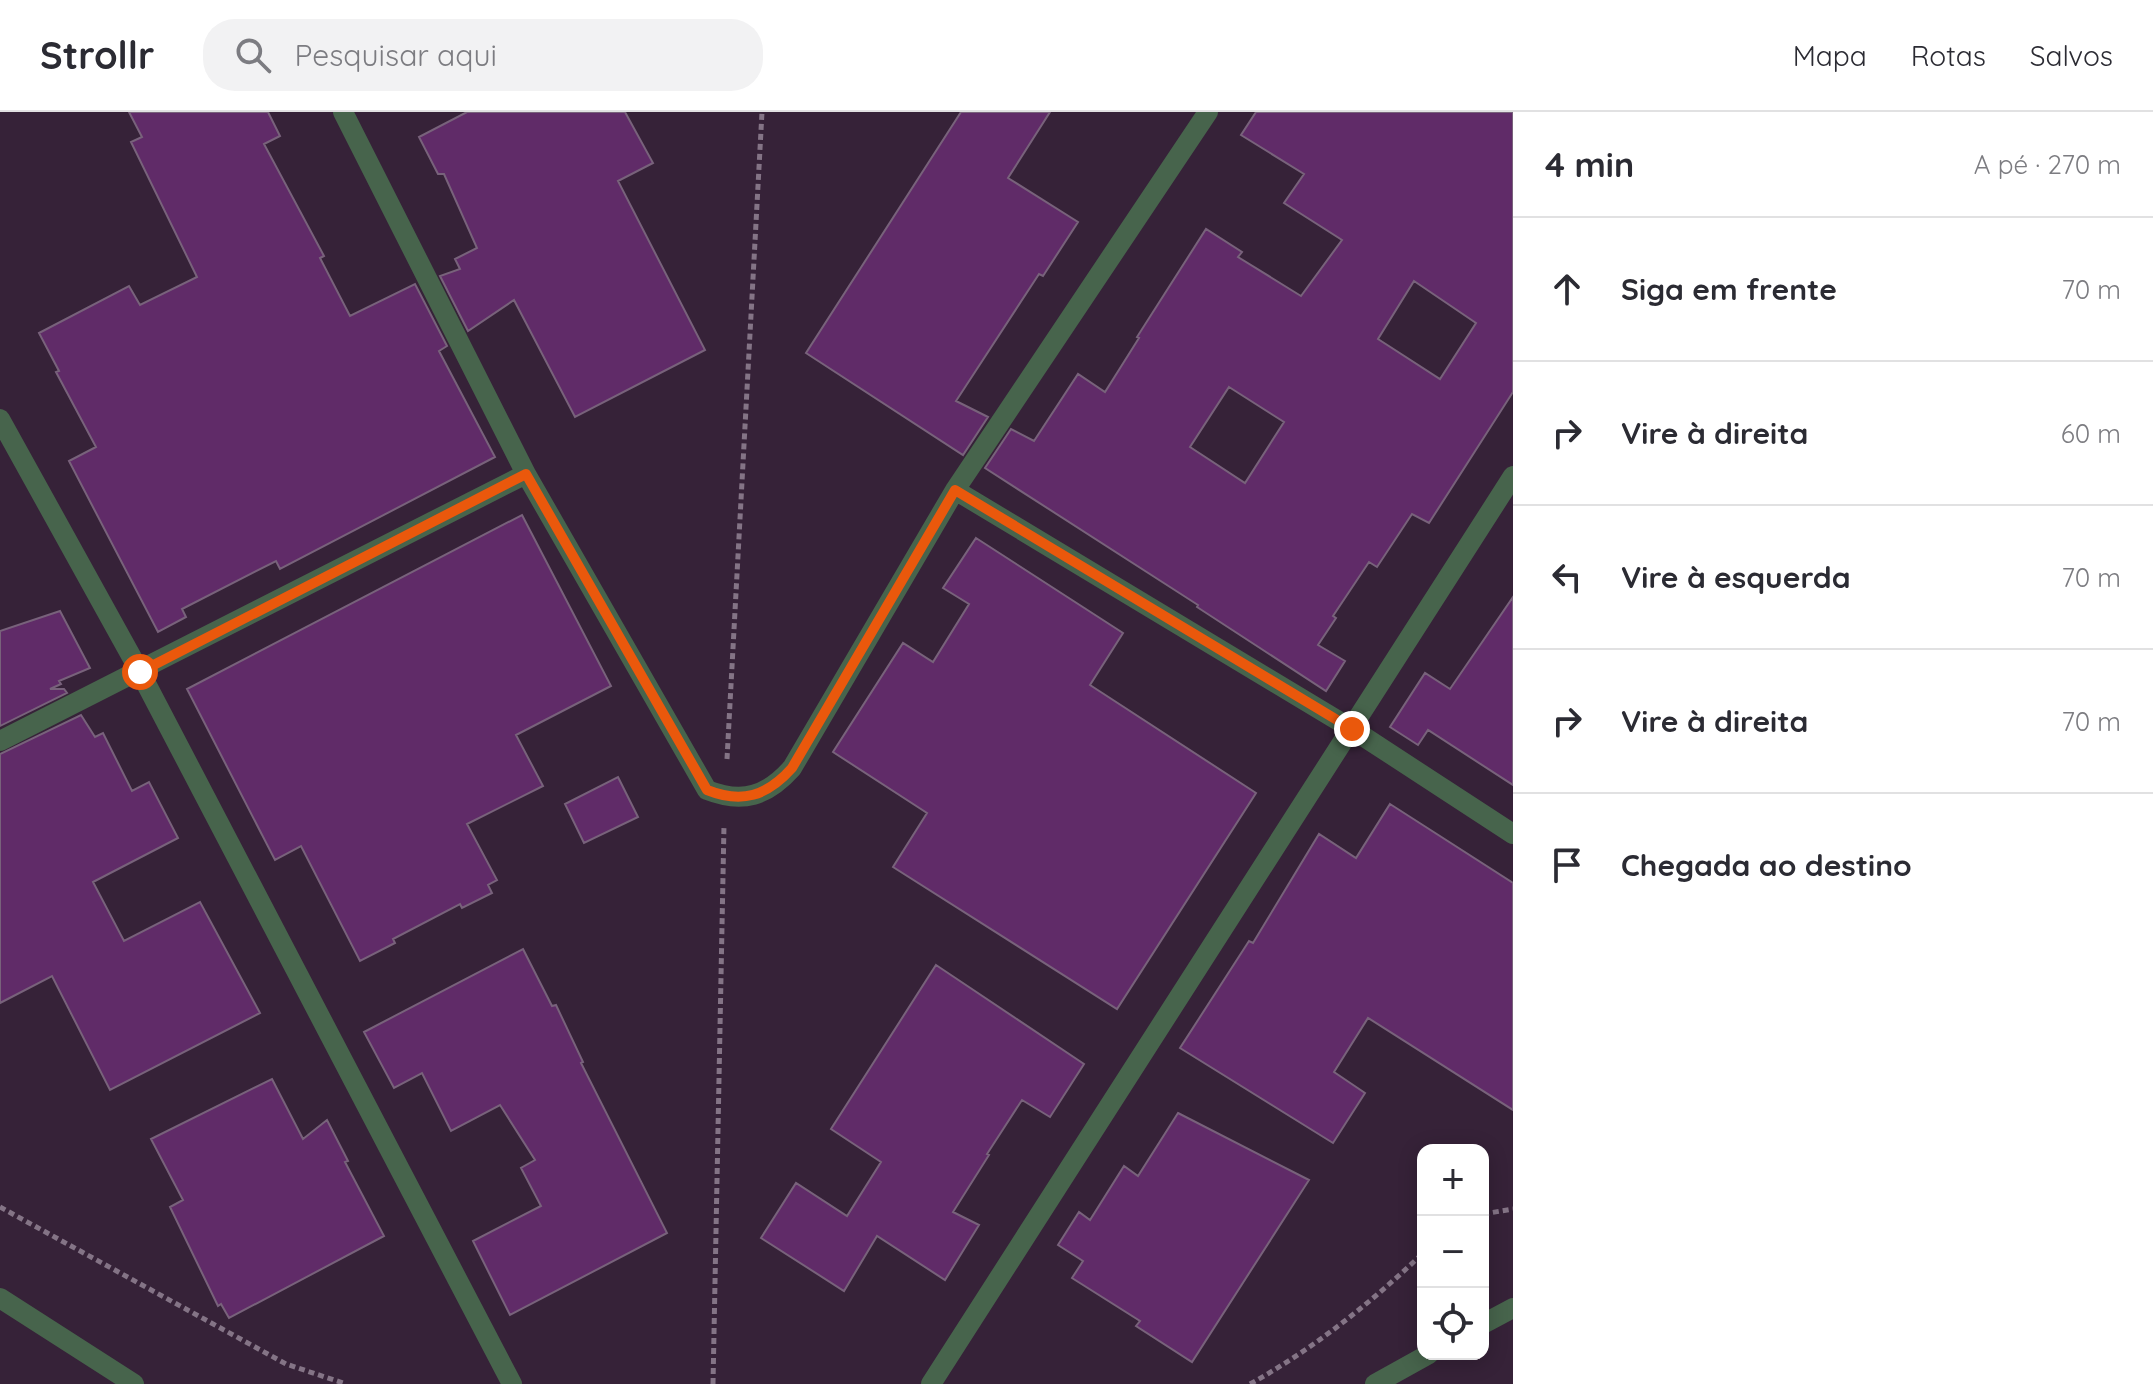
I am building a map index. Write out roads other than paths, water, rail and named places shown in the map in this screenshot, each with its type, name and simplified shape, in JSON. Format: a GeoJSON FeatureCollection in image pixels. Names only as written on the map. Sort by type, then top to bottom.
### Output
{"type":"FeatureCollection","features":[{"type":"Feature","properties":{"kind":"street"},"geometry":{"type":"LineString","coordinates":[[343,112],[526,474],[707,790],[724,797],[751,797],[778,783],[792,768],[955,490],[1208,112]]}},
{"type":"Feature","properties":{"kind":"street"},"geometry":{"type":"LineString","coordinates":[[0,419],[140,672],[512,1384]]}},
{"type":"Feature","properties":{"kind":"street"},"geometry":{"type":"LineString","coordinates":[[0,741],[526,474]]}},
{"type":"Feature","properties":{"kind":"street"},"geometry":{"type":"LineString","coordinates":[[931,1384],[1513,476]]}},
{"type":"Feature","properties":{"kind":"street"},"geometry":{"type":"LineString","coordinates":[[955,490],[1352,729],[1513,834]]}},
{"type":"Feature","properties":{"kind":"street"},"geometry":{"type":"LineString","coordinates":[[0,1298],[134,1384]]}},
{"type":"Feature","properties":{"kind":"street"},"geometry":{"type":"LineString","coordinates":[[1489,1321],[1513,1308]]}},
{"type":"Feature","properties":{"kind":"street"},"geometry":{"type":"LineString","coordinates":[[1375,1384],[1418,1360]]}}]}
